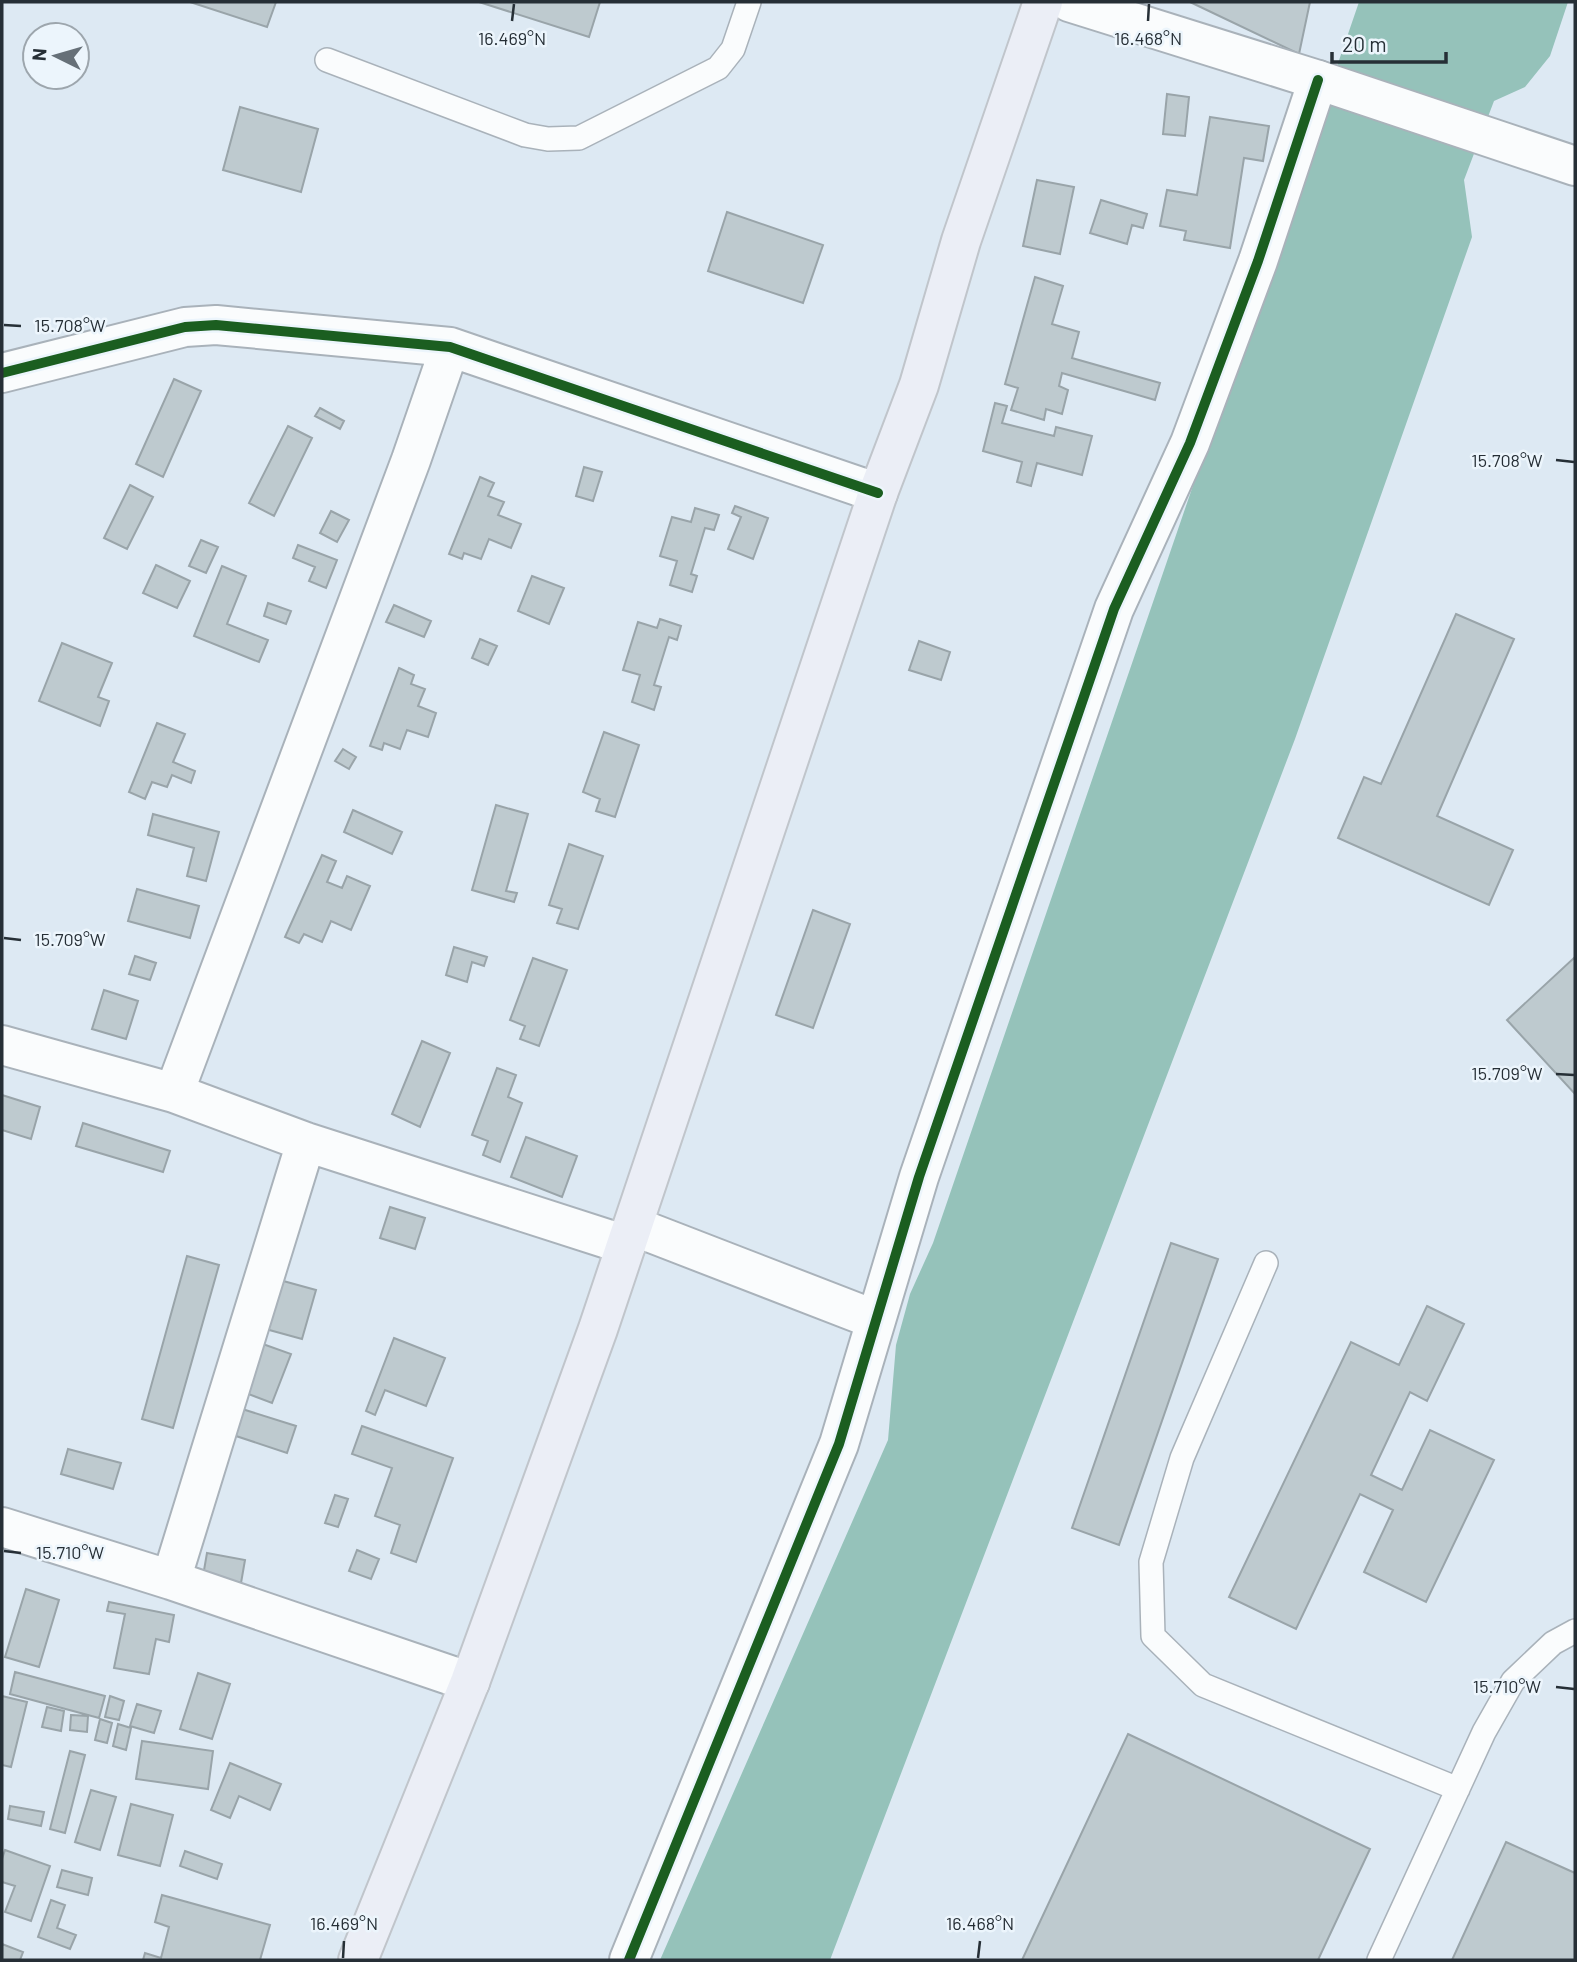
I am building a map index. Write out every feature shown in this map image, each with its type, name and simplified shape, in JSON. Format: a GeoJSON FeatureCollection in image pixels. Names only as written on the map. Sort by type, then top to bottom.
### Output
{"type":"FeatureCollection","features":[{"type":"Feature","properties":{"kind":"main road"},"geometry":{"type":"LineString","coordinates":[[358,1960],[470,1682],[630,1235],[878,493],[919,385],[961,241],[1043,2]]}},
{"type":"Feature","properties":{"kind":"street"},"geometry":{"type":"LineString","coordinates":[[1069,2],[1318,80],[1575,166]]}},
{"type":"Feature","properties":{"kind":"street"},"geometry":{"type":"LineString","coordinates":[[629,1960],[839,1444],[919,1177],[1114,610],[1190,443],[1258,261],[1318,80]]}},
{"type":"Feature","properties":{"kind":"street"},"geometry":{"type":"LineString","coordinates":[[2,373],[185,327],[216,325],[450,347],[878,493]]}},
{"type":"Feature","properties":{"kind":"street"},"geometry":{"type":"LineString","coordinates":[[174,1093],[411,460],[450,347]]}},
{"type":"Feature","properties":{"kind":"street"},"geometry":{"type":"LineString","coordinates":[[2,1045],[174,1093],[306,1142],[630,1235],[876,1320]]}},
{"type":"Feature","properties":{"kind":"street"},"geometry":{"type":"LineString","coordinates":[[171,1580],[306,1142]]}},
{"type":"Feature","properties":{"kind":"street"},"geometry":{"type":"LineString","coordinates":[[2,1527],[171,1580],[470,1682]]}},
{"type":"Feature","properties":{"kind":"lane"},"geometry":{"type":"LineString","coordinates":[[327,60],[525,135],[548,139],[579,138],[718,68],[733,49],[749,2]]}},
{"type":"Feature","properties":{"kind":"lane"},"geometry":{"type":"LineString","coordinates":[[1266,1263],[1182,1458],[1152,1562],[1153,1636],[1203,1685],[1458,1789]]}},
{"type":"Feature","properties":{"kind":"lane"},"geometry":{"type":"LineString","coordinates":[[1379,1960],[1484,1732],[1513,1681],[1553,1643],[1575,1631]]}},
{"type":"Feature","properties":{"kind":"shaded area"},"geometry":{"type":"Polygon","coordinates":[[[1359,2],[1568,2],[1550,56],[1525,87],[1494,101],[1464,180],[1472,237],[1295,739],[830,1960],[660,1960],[888,1440],[896,1345],[910,1294],[933,1243],[1359,2]]]}},
{"type":"Feature","properties":{"kind":"building"},"geometry":{"type":"Polygon","coordinates":[[[190,2],[276,2],[267,27],[190,2]]]}},
{"type":"Feature","properties":{"kind":"building"},"geometry":{"type":"Polygon","coordinates":[[[479,2],[600,2],[589,37],[479,2]]]}},
{"type":"Feature","properties":{"kind":"building"},"geometry":{"type":"Polygon","coordinates":[[[1190,2],[1310,2],[1299,54],[1190,2]]]}},
{"type":"Feature","properties":{"kind":"building"},"geometry":{"type":"Polygon","coordinates":[[[1167,94],[1189,97],[1185,136],[1163,134],[1167,94]]]}},
{"type":"Feature","properties":{"kind":"building"},"geometry":{"type":"Polygon","coordinates":[[[240,107],[318,129],[301,192],[223,170],[240,107]]]}},
{"type":"Feature","properties":{"kind":"building"},"geometry":{"type":"Polygon","coordinates":[[[1210,117],[1269,126],[1263,161],[1244,158],[1230,248],[1184,240],[1186,231],[1160,226],[1167,190],[1197,195],[1210,117]]]}},
{"type":"Feature","properties":{"kind":"building"},"geometry":{"type":"Polygon","coordinates":[[[1037,180],[1074,187],[1060,254],[1023,246],[1037,180]]]}},
{"type":"Feature","properties":{"kind":"building"},"geometry":{"type":"Polygon","coordinates":[[[1101,200],[1147,214],[1143,228],[1132,225],[1127,244],[1090,233],[1101,200]]]}},
{"type":"Feature","properties":{"kind":"building"},"geometry":{"type":"Polygon","coordinates":[[[727,212],[823,245],[803,303],[708,271],[727,212]]]}},
{"type":"Feature","properties":{"kind":"building"},"geometry":{"type":"Polygon","coordinates":[[[1035,277],[1063,286],[1052,324],[1079,332],[1072,358],[1160,383],[1155,400],[1062,373],[1059,386],[1068,390],[1062,414],[1046,409],[1044,420],[1011,410],[1018,388],[1005,384],[1035,277]]]}},
{"type":"Feature","properties":{"kind":"building"},"geometry":{"type":"Polygon","coordinates":[[[174,379],[201,391],[163,477],[136,464],[174,379]]]}},
{"type":"Feature","properties":{"kind":"building"},"geometry":{"type":"Polygon","coordinates":[[[995,403],[1007,406],[1002,423],[1054,436],[1056,427],[1092,436],[1082,475],[1037,463],[1031,486],[1017,482],[1022,462],[983,451],[995,403]]]}},
{"type":"Feature","properties":{"kind":"building"},"geometry":{"type":"Polygon","coordinates":[[[320,408],[344,421],[340,429],[315,416],[320,408]]]}},
{"type":"Feature","properties":{"kind":"building"},"geometry":{"type":"Polygon","coordinates":[[[288,426],[312,438],[274,516],[249,503],[288,426]]]}},
{"type":"Feature","properties":{"kind":"building"},"geometry":{"type":"Polygon","coordinates":[[[584,467],[602,472],[593,501],[576,496],[584,467]]]}},
{"type":"Feature","properties":{"kind":"building"},"geometry":{"type":"Polygon","coordinates":[[[480,477],[494,483],[488,496],[504,502],[498,515],[521,524],[511,548],[489,539],[481,559],[464,553],[462,559],[449,554],[480,477]]]}},
{"type":"Feature","properties":{"kind":"building"},"geometry":{"type":"Polygon","coordinates":[[[130,485],[153,497],[127,549],[104,538],[130,485]]]}},
{"type":"Feature","properties":{"kind":"building"},"geometry":{"type":"Polygon","coordinates":[[[735,506],[768,518],[753,559],[728,549],[741,517],[732,513],[735,506]]]}},
{"type":"Feature","properties":{"kind":"building"},"geometry":{"type":"Polygon","coordinates":[[[695,508],[719,515],[714,530],[705,528],[691,574],[697,576],[692,592],[670,585],[677,561],[660,556],[672,517],[691,522],[695,508]]]}},
{"type":"Feature","properties":{"kind":"building"},"geometry":{"type":"Polygon","coordinates":[[[331,511],[349,520],[337,542],[320,533],[331,511]]]}},
{"type":"Feature","properties":{"kind":"building"},"geometry":{"type":"Polygon","coordinates":[[[201,540],[218,547],[206,573],[189,566],[201,540]]]}},
{"type":"Feature","properties":{"kind":"building"},"geometry":{"type":"Polygon","coordinates":[[[298,545],[337,560],[326,588],[309,581],[315,567],[293,558],[298,545]]]}},
{"type":"Feature","properties":{"kind":"building"},"geometry":{"type":"Polygon","coordinates":[[[156,565],[190,581],[177,608],[143,593],[156,565]]]}},
{"type":"Feature","properties":{"kind":"building"},"geometry":{"type":"Polygon","coordinates":[[[222,566],[246,576],[227,624],[268,640],[259,662],[194,636],[222,566]]]}},
{"type":"Feature","properties":{"kind":"building"},"geometry":{"type":"Polygon","coordinates":[[[532,576],[564,588],[549,624],[518,611],[532,576]]]}},
{"type":"Feature","properties":{"kind":"building"},"geometry":{"type":"Polygon","coordinates":[[[268,603],[291,611],[286,624],[264,616],[268,603]]]}},
{"type":"Feature","properties":{"kind":"building"},"geometry":{"type":"Polygon","coordinates":[[[394,605],[431,621],[424,637],[386,622],[394,605]]]}},
{"type":"Feature","properties":{"kind":"building"},"geometry":{"type":"Polygon","coordinates":[[[1456,614],[1514,639],[1437,816],[1513,850],[1489,905],[1338,838],[1364,777],[1381,784],[1456,614]]]}},
{"type":"Feature","properties":{"kind":"building"},"geometry":{"type":"Polygon","coordinates":[[[660,619],[681,626],[677,640],[669,637],[654,685],[661,687],[654,710],[632,702],[640,675],[623,670],[638,622],[657,628],[660,619]]]}},
{"type":"Feature","properties":{"kind":"building"},"geometry":{"type":"Polygon","coordinates":[[[480,639],[497,646],[488,665],[472,658],[480,639]]]}},
{"type":"Feature","properties":{"kind":"building"},"geometry":{"type":"Polygon","coordinates":[[[919,641],[950,652],[941,680],[909,670],[919,641]]]}},
{"type":"Feature","properties":{"kind":"building"},"geometry":{"type":"Polygon","coordinates":[[[62,643],[112,663],[98,697],[109,701],[100,726],[39,701],[62,643]]]}},
{"type":"Feature","properties":{"kind":"building"},"geometry":{"type":"Polygon","coordinates":[[[399,668],[414,675],[411,684],[425,689],[418,706],[436,713],[428,737],[407,730],[400,749],[384,743],[382,750],[370,746],[399,668]]]}},
{"type":"Feature","properties":{"kind":"building"},"geometry":{"type":"Polygon","coordinates":[[[157,723],[185,734],[173,762],[195,771],[191,783],[172,775],[167,787],[152,782],[145,799],[129,792],[157,723]]]}},
{"type":"Feature","properties":{"kind":"building"},"geometry":{"type":"Polygon","coordinates":[[[604,732],[639,745],[615,817],[596,811],[600,799],[583,792],[604,732]]]}},
{"type":"Feature","properties":{"kind":"building"},"geometry":{"type":"Polygon","coordinates":[[[343,749],[356,757],[349,769],[335,761],[343,749]]]}},
{"type":"Feature","properties":{"kind":"building"},"geometry":{"type":"Polygon","coordinates":[[[496,805],[528,814],[506,891],[517,893],[514,902],[472,890],[496,805]]]}},
{"type":"Feature","properties":{"kind":"building"},"geometry":{"type":"Polygon","coordinates":[[[353,810],[402,832],[392,854],[344,832],[353,810]]]}},
{"type":"Feature","properties":{"kind":"building"},"geometry":{"type":"Polygon","coordinates":[[[153,814],[219,832],[206,881],[187,876],[194,848],[148,835],[153,814]]]}},
{"type":"Feature","properties":{"kind":"building"},"geometry":{"type":"Polygon","coordinates":[[[569,844],[603,856],[578,929],[557,923],[562,909],[549,905],[569,844]]]}},
{"type":"Feature","properties":{"kind":"building"},"geometry":{"type":"Polygon","coordinates":[[[322,855],[336,861],[327,882],[342,888],[347,876],[370,886],[351,930],[331,921],[322,942],[304,934],[299,943],[285,937],[322,855]]]}},
{"type":"Feature","properties":{"kind":"building"},"geometry":{"type":"Polygon","coordinates":[[[137,889],[199,906],[190,938],[128,921],[137,889]]]}},
{"type":"Feature","properties":{"kind":"building"},"geometry":{"type":"Polygon","coordinates":[[[813,910],[850,924],[813,1028],[776,1015],[813,910]]]}},
{"type":"Feature","properties":{"kind":"building"},"geometry":{"type":"Polygon","coordinates":[[[454,947],[487,957],[484,966],[472,962],[467,982],[446,975],[454,947]]]}},
{"type":"Feature","properties":{"kind":"building"},"geometry":{"type":"Polygon","coordinates":[[[135,956],[156,963],[150,980],[129,974],[135,956]]]}},
{"type":"Feature","properties":{"kind":"building"},"geometry":{"type":"Polygon","coordinates":[[[1575,957],[1575,1094],[1507,1020],[1575,957]]]}},
{"type":"Feature","properties":{"kind":"building"},"geometry":{"type":"Polygon","coordinates":[[[533,958],[567,970],[539,1046],[520,1039],[525,1026],[510,1020],[533,958]]]}},
{"type":"Feature","properties":{"kind":"building"},"geometry":{"type":"Polygon","coordinates":[[[104,990],[138,1001],[126,1039],[92,1029],[104,990]]]}},
{"type":"Feature","properties":{"kind":"building"},"geometry":{"type":"Polygon","coordinates":[[[422,1041],[450,1053],[420,1127],[392,1114],[422,1041]]]}},
{"type":"Feature","properties":{"kind":"building"},"geometry":{"type":"Polygon","coordinates":[[[497,1068],[516,1075],[508,1097],[522,1103],[500,1162],[483,1155],[488,1141],[472,1135],[497,1068]]]}},
{"type":"Feature","properties":{"kind":"building"},"geometry":{"type":"Polygon","coordinates":[[[2,1095],[40,1107],[31,1139],[2,1130],[2,1095]]]}},
{"type":"Feature","properties":{"kind":"building"},"geometry":{"type":"Polygon","coordinates":[[[83,1123],[170,1151],[163,1172],[76,1146],[83,1123]]]}},
{"type":"Feature","properties":{"kind":"building"},"geometry":{"type":"Polygon","coordinates":[[[526,1137],[577,1156],[562,1197],[511,1177],[526,1137]]]}},
{"type":"Feature","properties":{"kind":"building"},"geometry":{"type":"Polygon","coordinates":[[[390,1207],[425,1218],[415,1249],[380,1238],[390,1207]]]}},
{"type":"Feature","properties":{"kind":"building"},"geometry":{"type":"Polygon","coordinates":[[[1171,1243],[1218,1259],[1119,1545],[1072,1528],[1171,1243]]]}},
{"type":"Feature","properties":{"kind":"building"},"geometry":{"type":"Polygon","coordinates":[[[187,1256],[219,1265],[173,1428],[142,1419],[187,1256]]]}},
{"type":"Feature","properties":{"kind":"building"},"geometry":{"type":"Polygon","coordinates":[[[276,1279],[316,1290],[302,1339],[262,1328],[276,1279]]]}},
{"type":"Feature","properties":{"kind":"building"},"geometry":{"type":"Polygon","coordinates":[[[1427,1306],[1464,1324],[1427,1401],[1410,1392],[1371,1475],[1402,1490],[1430,1430],[1494,1460],[1426,1602],[1364,1572],[1393,1510],[1360,1494],[1296,1629],[1229,1597],[1351,1342],[1399,1365],[1427,1306]]]}},
{"type":"Feature","properties":{"kind":"building"},"geometry":{"type":"Polygon","coordinates":[[[394,1338],[445,1358],[426,1406],[385,1390],[375,1415],[366,1411],[394,1338]]]}},
{"type":"Feature","properties":{"kind":"building"},"geometry":{"type":"Polygon","coordinates":[[[260,1343],[291,1354],[272,1403],[243,1392],[260,1343]]]}},
{"type":"Feature","properties":{"kind":"building"},"geometry":{"type":"Polygon","coordinates":[[[239,1408],[296,1426],[287,1453],[230,1434],[239,1408]]]}},
{"type":"Feature","properties":{"kind":"building"},"geometry":{"type":"Polygon","coordinates":[[[362,1426],[453,1458],[416,1562],[391,1553],[400,1525],[375,1516],[392,1468],[352,1454],[362,1426]]]}},
{"type":"Feature","properties":{"kind":"building"},"geometry":{"type":"Polygon","coordinates":[[[68,1449],[121,1463],[113,1489],[61,1474],[68,1449]]]}},
{"type":"Feature","properties":{"kind":"building"},"geometry":{"type":"Polygon","coordinates":[[[335,1495],[348,1499],[338,1527],[325,1523],[335,1495]]]}},
{"type":"Feature","properties":{"kind":"building"},"geometry":{"type":"Polygon","coordinates":[[[357,1550],[379,1559],[371,1579],[349,1571],[357,1550]]]}},
{"type":"Feature","properties":{"kind":"building"},"geometry":{"type":"Polygon","coordinates":[[[207,1553],[245,1560],[241,1583],[203,1576],[207,1553]]]}},
{"type":"Feature","properties":{"kind":"building"},"geometry":{"type":"Polygon","coordinates":[[[26,1589],[59,1600],[39,1667],[5,1657],[26,1589]]]}},
{"type":"Feature","properties":{"kind":"building"},"geometry":{"type":"Polygon","coordinates":[[[109,1602],[174,1615],[169,1642],[156,1639],[149,1674],[114,1668],[125,1614],[107,1611],[109,1602]]]}},
{"type":"Feature","properties":{"kind":"building"},"geometry":{"type":"Polygon","coordinates":[[[15,1672],[105,1696],[99,1718],[10,1694],[15,1672]]]}},
{"type":"Feature","properties":{"kind":"building"},"geometry":{"type":"Polygon","coordinates":[[[198,1673],[230,1684],[212,1739],[180,1729],[198,1673]]]}},
{"type":"Feature","properties":{"kind":"building"},"geometry":{"type":"Polygon","coordinates":[[[2,1696],[27,1702],[11,1767],[2,1765],[2,1696]]]}},
{"type":"Feature","properties":{"kind":"building"},"geometry":{"type":"Polygon","coordinates":[[[110,1696],[124,1701],[119,1720],[105,1717],[110,1696]]]}},
{"type":"Feature","properties":{"kind":"building"},"geometry":{"type":"Polygon","coordinates":[[[137,1704],[161,1711],[154,1733],[130,1726],[137,1704]]]}},
{"type":"Feature","properties":{"kind":"building"},"geometry":{"type":"Polygon","coordinates":[[[47,1707],[64,1711],[61,1731],[42,1727],[47,1707]]]}},
{"type":"Feature","properties":{"kind":"building"},"geometry":{"type":"Polygon","coordinates":[[[71,1715],[88,1716],[87,1732],[70,1730],[71,1715]]]}},
{"type":"Feature","properties":{"kind":"building"},"geometry":{"type":"Polygon","coordinates":[[[100,1719],[112,1723],[107,1743],[95,1740],[100,1719]]]}},
{"type":"Feature","properties":{"kind":"building"},"geometry":{"type":"Polygon","coordinates":[[[118,1724],[131,1728],[126,1750],[113,1746],[118,1724]]]}},
{"type":"Feature","properties":{"kind":"building"},"geometry":{"type":"Polygon","coordinates":[[[1128,1734],[1370,1849],[1318,1960],[1022,1960],[1128,1734]]]}},
{"type":"Feature","properties":{"kind":"building"},"geometry":{"type":"Polygon","coordinates":[[[142,1741],[213,1751],[208,1789],[136,1779],[142,1741]]]}},
{"type":"Feature","properties":{"kind":"building"},"geometry":{"type":"Polygon","coordinates":[[[70,1751],[85,1755],[65,1833],[50,1829],[70,1751]]]}},
{"type":"Feature","properties":{"kind":"building"},"geometry":{"type":"Polygon","coordinates":[[[230,1763],[281,1784],[270,1810],[239,1796],[230,1818],[211,1810],[230,1763]]]}},
{"type":"Feature","properties":{"kind":"building"},"geometry":{"type":"Polygon","coordinates":[[[91,1790],[116,1797],[100,1850],[75,1842],[91,1790]]]}},
{"type":"Feature","properties":{"kind":"building"},"geometry":{"type":"Polygon","coordinates":[[[131,1804],[173,1815],[160,1866],[118,1855],[131,1804]]]}},
{"type":"Feature","properties":{"kind":"building"},"geometry":{"type":"Polygon","coordinates":[[[10,1806],[44,1812],[41,1826],[8,1819],[10,1806]]]}},
{"type":"Feature","properties":{"kind":"building"},"geometry":{"type":"Polygon","coordinates":[[[1506,1842],[1575,1873],[1575,1960],[1452,1960],[1506,1842]]]}},
{"type":"Feature","properties":{"kind":"building"},"geometry":{"type":"Polygon","coordinates":[[[5,1850],[50,1866],[31,1921],[5,1912],[15,1886],[2,1882],[2,1859],[5,1850]]]}},
{"type":"Feature","properties":{"kind":"building"},"geometry":{"type":"Polygon","coordinates":[[[185,1851],[222,1864],[217,1879],[180,1866],[185,1851]]]}},
{"type":"Feature","properties":{"kind":"building"},"geometry":{"type":"Polygon","coordinates":[[[62,1870],[92,1878],[88,1895],[57,1887],[62,1870]]]}},
{"type":"Feature","properties":{"kind":"building"},"geometry":{"type":"Polygon","coordinates":[[[162,1895],[270,1925],[260,1960],[143,1960],[145,1953],[161,1958],[169,1927],[155,1922],[162,1895]]]}},
{"type":"Feature","properties":{"kind":"building"},"geometry":{"type":"Polygon","coordinates":[[[51,1900],[65,1905],[57,1928],[76,1935],[70,1949],[38,1937],[51,1900]]]}},
{"type":"Feature","properties":{"kind":"building"},"geometry":{"type":"Polygon","coordinates":[[[2,1944],[23,1952],[20,1960],[2,1960],[2,1944]]]}},
{"type":"Feature","properties":{"kind":"cycle path"},"geometry":{"type":"LineString","coordinates":[[629,1960],[839,1444],[919,1177],[1114,609],[1190,443],[1258,261],[1318,80]]}},
{"type":"Feature","properties":{"kind":"cycle path"},"geometry":{"type":"LineString","coordinates":[[2,373],[185,327],[216,325],[450,347],[878,493]]}}]}
